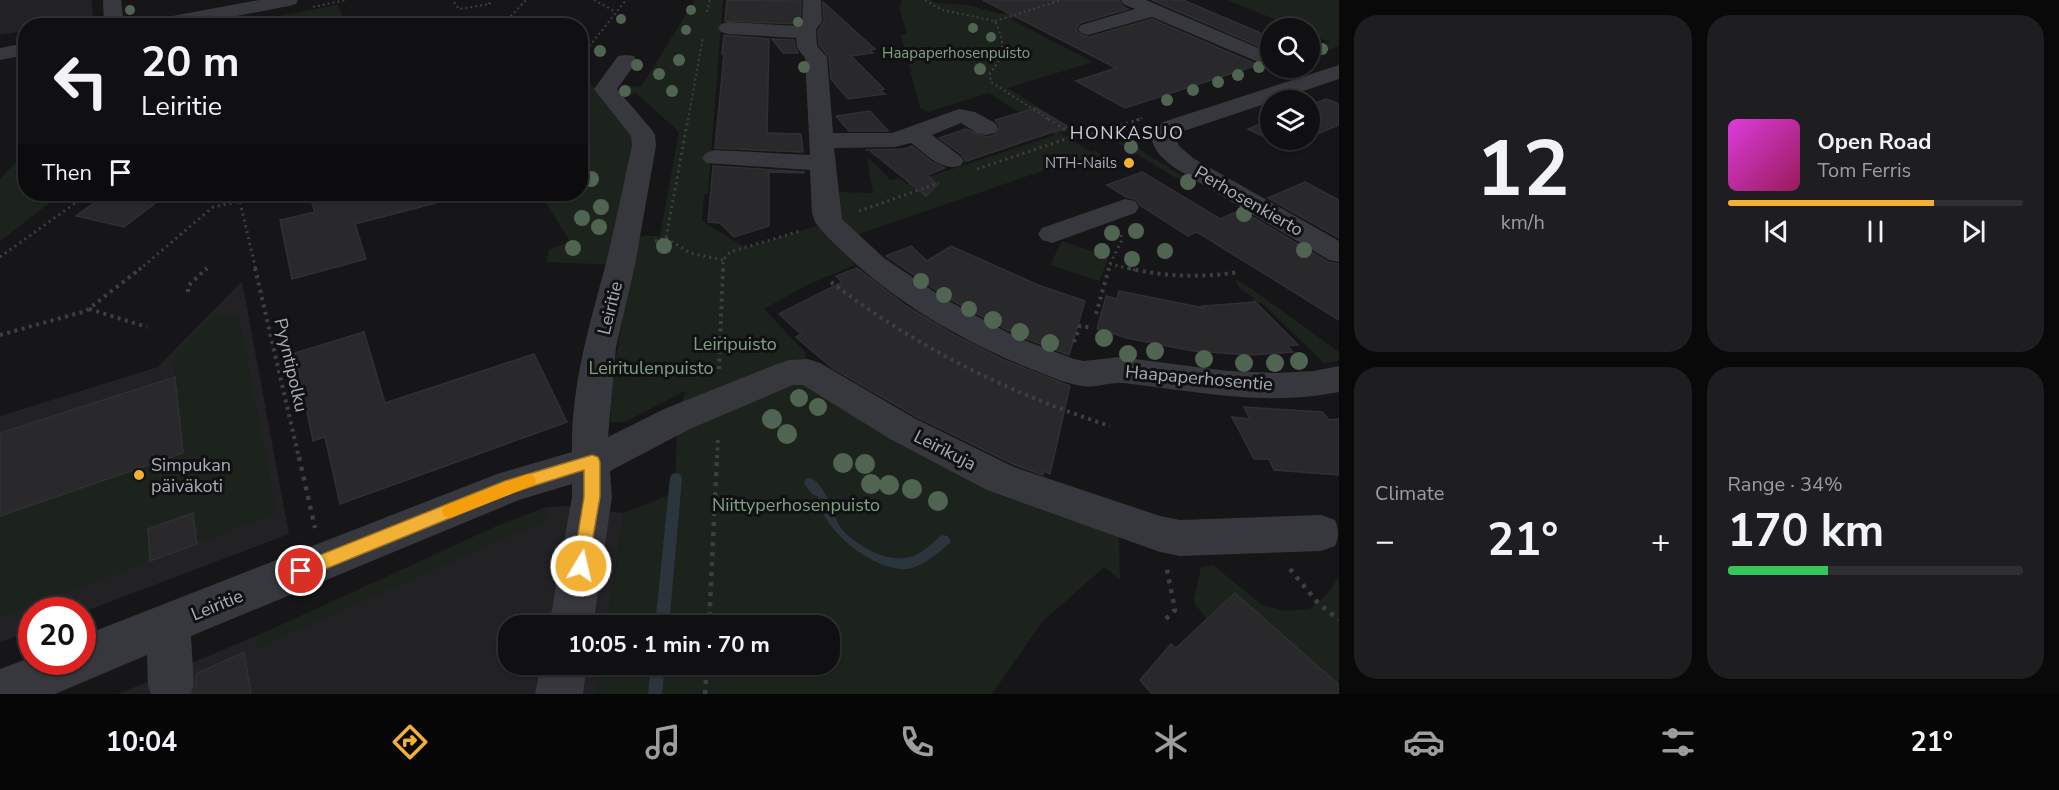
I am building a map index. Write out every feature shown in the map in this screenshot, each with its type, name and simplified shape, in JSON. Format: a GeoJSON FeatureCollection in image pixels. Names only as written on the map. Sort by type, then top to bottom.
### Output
{"type":"FeatureCollection","features":[{"type":"Feature","properties":{"kind":"street"},"geometry":{"type":"LineString","coordinates":[[112,0],[113,18]]}},
{"type":"Feature","properties":{"kind":"street"},"geometry":{"type":"LineString","coordinates":[[193,18],[289,0]]}},
{"type":"Feature","properties":{"kind":"street"},"geometry":{"type":"LineString","coordinates":[[812,0],[812,21],[806,32],[807,48],[816,57],[826,213],[830,222]]}},
{"type":"Feature","properties":{"kind":"street"},"geometry":{"type":"LineString","coordinates":[[1130,0],[1260,57]]}},
{"type":"Feature","properties":{"kind":"street"},"geometry":{"type":"LineString","coordinates":[[1088,29],[1154,10]]}},
{"type":"Feature","properties":{"kind":"street"},"geometry":{"type":"LineString","coordinates":[[728,28],[806,32]]}},
{"type":"Feature","properties":{"kind":"street"},"geometry":{"type":"LineString","coordinates":[[0,47],[18,44]]}},
{"type":"Feature","properties":{"kind":"street"},"geometry":{"type":"LineString","coordinates":[[0,54],[18,51]]}},
{"type":"Feature","properties":{"kind":"street","name":"Leiritie"},"geometry":{"type":"LineString","coordinates":[[96,653],[511,486],[592,462],[590,431],[601,301],[625,243],[644,146],[643,135],[605,89],[626,61]]}},
{"type":"Feature","properties":{"kind":"street"},"geometry":{"type":"LineString","coordinates":[[1307,78],[1314,81],[1338,73]]}},
{"type":"Feature","properties":{"kind":"street","name":"Perhosenkierto"},"geometry":{"type":"LineString","coordinates":[[1314,81],[1172,127],[1163,136],[1164,142],[1172,153],[1184,163],[1339,253]]}},
{"type":"Feature","properties":{"kind":"street"},"geometry":{"type":"LineString","coordinates":[[715,158],[823,152],[874,152],[896,140],[959,116],[967,117],[986,128]]}},
{"type":"Feature","properties":{"kind":"street"},"geometry":{"type":"LineString","coordinates":[[915,134],[951,161]]}},
{"type":"Feature","properties":{"kind":"street"},"geometry":{"type":"LineString","coordinates":[[1052,234],[1125,207]]}},
{"type":"Feature","properties":{"kind":"street","name":"Haapaperhosentie"},"geometry":{"type":"LineString","coordinates":[[830,222],[874,265],[925,302],[1004,345],[1084,374],[1119,370],[1195,392],[1228,384],[1276,386],[1314,384],[1339,379]]}},
{"type":"Feature","properties":{"kind":"street","name":"Leirikuja"},"geometry":{"type":"LineString","coordinates":[[592,462],[718,401],[789,373],[807,372],[903,429],[1000,478],[1160,534],[1180,538],[1321,534]]}},
{"type":"Feature","properties":{"kind":"street"},"geometry":{"type":"LineString","coordinates":[[573,615],[592,497],[592,462]]}},
{"type":"Feature","properties":{"kind":"street"},"geometry":{"type":"LineString","coordinates":[[168,624],[171,684]]}},
{"type":"Feature","properties":{"kind":"street"},"geometry":{"type":"LineString","coordinates":[[0,693],[45,675]]}},
{"type":"Feature","properties":{"kind":"street"},"geometry":{"type":"LineString","coordinates":[[559,694],[562,675]]}},
{"type":"Feature","properties":{"kind":"path"},"geometry":{"type":"LineString","coordinates":[[454,2],[459,9],[490,4],[487,0]]}},
{"type":"Feature","properties":{"kind":"path"},"geometry":{"type":"LineString","coordinates":[[510,18],[526,0]]}},
{"type":"Feature","properties":{"kind":"path"},"geometry":{"type":"LineString","coordinates":[[594,0],[616,12]]}},
{"type":"Feature","properties":{"kind":"path"},"geometry":{"type":"LineString","coordinates":[[588,48],[626,0]]}},
{"type":"Feature","properties":{"kind":"path"},"geometry":{"type":"LineString","coordinates":[[705,23],[710,0]]}},
{"type":"Feature","properties":{"kind":"path"},"geometry":{"type":"LineString","coordinates":[[925,0],[942,9],[995,21],[1062,0]]}},
{"type":"Feature","properties":{"kind":"path"},"geometry":{"type":"LineString","coordinates":[[995,21],[1005,47],[1002,58],[990,73],[991,82],[1076,137]]}},
{"type":"Feature","properties":{"kind":"path"},"geometry":{"type":"LineString","coordinates":[[666,238],[703,34]]}},
{"type":"Feature","properties":{"kind":"path"},"geometry":{"type":"LineString","coordinates":[[0,257],[78,201]]}},
{"type":"Feature","properties":{"kind":"path"},"geometry":{"type":"LineString","coordinates":[[0,335],[89,309],[159,254],[213,207],[234,201],[244,201]]}},
{"type":"Feature","properties":{"kind":"path","name":"Pyyntipolku"},"geometry":{"type":"LineString","coordinates":[[240,202],[317,534]]}},
{"type":"Feature","properties":{"kind":"path"},"geometry":{"type":"LineString","coordinates":[[710,615],[717,492],[723,260],[730,252],[830,222]]}},
{"type":"Feature","properties":{"kind":"path"},"geometry":{"type":"LineString","coordinates":[[625,243],[654,242],[666,238]]}},
{"type":"Feature","properties":{"kind":"path"},"geometry":{"type":"LineString","coordinates":[[666,238],[690,253],[723,260]]}},
{"type":"Feature","properties":{"kind":"path"},"geometry":{"type":"LineString","coordinates":[[1096,314],[1110,264],[1155,276],[1180,278],[1239,272]]}},
{"type":"Feature","properties":{"kind":"path"},"geometry":{"type":"LineString","coordinates":[[188,292],[188,286],[210,266]]}},
{"type":"Feature","properties":{"kind":"path"},"geometry":{"type":"LineString","coordinates":[[831,282],[892,327],[958,365],[1078,416],[1110,426]]}},
{"type":"Feature","properties":{"kind":"path"},"geometry":{"type":"LineString","coordinates":[[89,309],[147,327]]}},
{"type":"Feature","properties":{"kind":"path"},"geometry":{"type":"LineString","coordinates":[[1160,534],[1175,610],[1166,619]]}},
{"type":"Feature","properties":{"kind":"path"},"geometry":{"type":"LineString","coordinates":[[1318,603],[1339,620]]}},
{"type":"Feature","properties":{"kind":"path"},"geometry":{"type":"LineString","coordinates":[[705,694],[706,675]]}},
{"type":"Feature","properties":{"kind":"shaded area"},"geometry":{"type":"Polygon","coordinates":[[[0,0],[92,0],[93,18],[18,18],[18,32],[0,35],[0,0]]]}},
{"type":"Feature","properties":{"kind":"shaded area","name":"Simpukan päiväkoti"},"geometry":{"type":"Polygon","coordinates":[[[242,281],[289,534],[96,607],[96,597],[18,597],[18,636],[0,642],[0,416],[158,367],[242,281]]]}},
{"type":"Feature","properties":{"kind":"shaded area"},"geometry":{"type":"Polygon","coordinates":[[[823,491],[841,528],[856,542],[875,553],[906,558],[916,555],[942,535],[948,536],[951,542],[913,568],[893,568],[878,563],[849,544],[826,519],[818,492],[823,491]]]}},
{"type":"Feature","properties":{"kind":"shaded area"},"geometry":{"type":"Polygon","coordinates":[[[567,506],[624,513],[609,615],[498,615],[498,675],[599,675],[596,694],[118,694],[268,631],[497,526],[546,507],[567,506]]]}},
{"type":"Feature","properties":{"kind":"green space","name":"Niittyperhosenpuisto"},"geometry":{"type":"Polygon","coordinates":[[[695,0],[723,0],[708,193],[704,194],[702,221],[746,248],[819,225],[855,265],[805,286],[764,309],[805,352],[808,372],[1119,537],[1120,580],[1104,567],[1042,622],[992,694],[596,694],[599,675],[840,675],[840,615],[609,615],[624,513],[675,493],[677,419],[685,391],[625,422],[611,422],[611,390],[636,236],[660,236],[679,132],[636,93],[623,97],[619,94],[623,85],[641,87],[695,0]]]}},
{"type":"Feature","properties":{"kind":"green space","name":"Haapaperhosenpuisto"},"geometry":{"type":"Polygon","coordinates":[[[902,0],[931,0],[935,3],[968,5],[1001,14],[1049,0],[1074,0],[1010,19],[1093,62],[1007,88],[1074,129],[1061,133],[1091,152],[1095,151],[1102,155],[1053,172],[1048,169],[853,236],[835,207],[836,192],[873,193],[867,157],[891,180],[899,178],[907,184],[1055,135],[989,93],[928,112],[920,108],[901,35],[907,34],[899,7],[902,0]]]}},
{"type":"Feature","properties":{"kind":"green space"},"geometry":{"type":"Polygon","coordinates":[[[1227,0],[1339,0],[1339,46],[1320,53],[1320,46],[1330,42],[1320,38],[1320,18],[1272,18],[1227,0]]]}},
{"type":"Feature","properties":{"kind":"green space"},"geometry":{"type":"Polygon","coordinates":[[[337,5],[344,18],[268,18],[337,5]]]}},
{"type":"Feature","properties":{"kind":"green space"},"geometry":{"type":"Polygon","coordinates":[[[588,82],[643,135],[620,265],[546,262],[549,250],[570,241],[544,201],[588,201],[588,82]]]}},
{"type":"Feature","properties":{"kind":"green space"},"geometry":{"type":"Polygon","coordinates":[[[1118,143],[1136,144],[1143,152],[1183,176],[1178,179],[1118,143]]]}},
{"type":"Feature","properties":{"kind":"green space"},"geometry":{"type":"Polygon","coordinates":[[[18,160],[18,201],[52,201],[0,241],[0,179],[18,160]]]}},
{"type":"Feature","properties":{"kind":"green space"},"geometry":{"type":"Polygon","coordinates":[[[1062,241],[1109,257],[1099,281],[1050,265],[1062,241]]]}},
{"type":"Feature","properties":{"kind":"green space"},"geometry":{"type":"Polygon","coordinates":[[[1234,279],[1246,285],[1339,352],[1339,361],[1324,363],[1262,303],[1254,304],[1251,300],[1256,299],[1240,289],[1234,279]]]}},
{"type":"Feature","properties":{"kind":"green space"},"geometry":{"type":"Polygon","coordinates":[[[216,313],[239,318],[277,513],[55,597],[18,597],[18,611],[0,618],[0,516],[183,453],[173,356],[216,313]]]}},
{"type":"Feature","properties":{"kind":"green space"},"geometry":{"type":"Polygon","coordinates":[[[546,507],[548,519],[257,648],[255,637],[497,526],[546,507]]]}},
{"type":"Feature","properties":{"kind":"green space"},"geometry":{"type":"Polygon","coordinates":[[[1213,565],[1262,605],[1285,611],[1310,609],[1327,594],[1339,577],[1339,694],[1235,593],[1207,619],[1195,604],[1194,599],[1201,567],[1213,565]]]}},
{"type":"Feature","properties":{"kind":"building"},"geometry":{"type":"Polygon","coordinates":[[[727,0],[801,1],[800,20],[798,24],[725,21],[727,0]]]}},
{"type":"Feature","properties":{"kind":"building"},"geometry":{"type":"Polygon","coordinates":[[[983,0],[1119,0],[1122,6],[1128,9],[1080,23],[1076,29],[1079,34],[1089,37],[1152,19],[1258,65],[1125,108],[1076,81],[1116,68],[983,0]]]}},
{"type":"Feature","properties":{"kind":"building"},"geometry":{"type":"Polygon","coordinates":[[[1152,0],[1183,0],[1260,33],[1260,47],[1152,0]]]}},
{"type":"Feature","properties":{"kind":"building"},"geometry":{"type":"Polygon","coordinates":[[[823,2],[875,49],[870,50],[873,53],[851,56],[884,89],[880,90],[885,94],[848,99],[831,79],[829,57],[819,45],[818,31],[824,21],[823,2]]]}},
{"type":"Feature","properties":{"kind":"building"},"geometry":{"type":"Polygon","coordinates":[[[724,35],[769,39],[767,133],[801,134],[803,152],[715,148],[724,35]]]}},
{"type":"Feature","properties":{"kind":"building"},"geometry":{"type":"Polygon","coordinates":[[[772,39],[794,40],[798,53],[783,53],[772,39]]]}},
{"type":"Feature","properties":{"kind":"building"},"geometry":{"type":"Polygon","coordinates":[[[1326,99],[1339,104],[1339,125],[1320,133],[1320,101],[1326,99]]]}},
{"type":"Feature","properties":{"kind":"building"},"geometry":{"type":"Polygon","coordinates":[[[1036,108],[1068,127],[966,161],[961,154],[939,138],[966,129],[986,137],[995,135],[1000,127],[995,120],[1036,108]]]}},
{"type":"Feature","properties":{"kind":"building"},"geometry":{"type":"Polygon","coordinates":[[[870,111],[888,131],[849,131],[836,116],[870,111]]]}},
{"type":"Feature","properties":{"kind":"building"},"geometry":{"type":"Polygon","coordinates":[[[1260,124],[1260,135],[1248,129],[1260,124]]]}},
{"type":"Feature","properties":{"kind":"building"},"geometry":{"type":"Polygon","coordinates":[[[912,146],[932,162],[945,168],[927,175],[937,185],[926,196],[869,150],[865,150],[904,149],[912,146]]]}},
{"type":"Feature","properties":{"kind":"building"},"geometry":{"type":"Polygon","coordinates":[[[713,166],[804,173],[769,172],[769,226],[734,237],[720,223],[708,222],[713,166]]]}},
{"type":"Feature","properties":{"kind":"building"},"geometry":{"type":"Polygon","coordinates":[[[1142,172],[1220,219],[1241,210],[1328,262],[1339,264],[1339,320],[1197,232],[1188,236],[1141,206],[1135,199],[1126,197],[1107,185],[1142,172]]]}},
{"type":"Feature","properties":{"kind":"building"},"geometry":{"type":"Polygon","coordinates":[[[1305,182],[1339,200],[1339,238],[1268,198],[1305,182]]]}},
{"type":"Feature","properties":{"kind":"building"},"geometry":{"type":"Polygon","coordinates":[[[97,201],[158,201],[124,227],[76,216],[97,201]]]}},
{"type":"Feature","properties":{"kind":"building"},"geometry":{"type":"Polygon","coordinates":[[[311,201],[436,201],[436,203],[355,224],[366,259],[292,279],[280,220],[315,212],[311,201]]]}},
{"type":"Feature","properties":{"kind":"building"},"geometry":{"type":"Polygon","coordinates":[[[911,246],[927,261],[951,246],[1038,285],[1085,301],[1069,355],[1017,335],[946,297],[886,256],[911,246]]]}},
{"type":"Feature","properties":{"kind":"building"},"geometry":{"type":"Polygon","coordinates":[[[857,268],[906,306],[954,335],[1004,360],[1070,386],[1050,474],[1044,471],[1043,475],[1015,465],[917,417],[832,368],[796,337],[801,334],[779,314],[842,282],[836,276],[857,268]]]}},
{"type":"Feature","properties":{"kind":"building"},"geometry":{"type":"Polygon","coordinates":[[[1119,291],[1204,308],[1202,306],[1255,302],[1298,345],[1287,346],[1293,352],[1251,355],[1193,351],[1127,338],[1097,329],[1106,296],[1117,299],[1119,291]]]}},
{"type":"Feature","properties":{"kind":"building"},"geometry":{"type":"Polygon","coordinates":[[[364,332],[385,403],[534,354],[567,422],[340,504],[325,437],[313,441],[295,353],[364,332]]]}},
{"type":"Feature","properties":{"kind":"building"},"geometry":{"type":"Polygon","coordinates":[[[175,377],[183,453],[0,516],[0,433],[175,377]]]}},
{"type":"Feature","properties":{"kind":"building"},"geometry":{"type":"Polygon","coordinates":[[[1244,407],[1322,412],[1329,420],[1339,419],[1339,475],[1274,470],[1269,459],[1254,459],[1232,417],[1250,419],[1244,407]]]}},
{"type":"Feature","properties":{"kind":"building"},"geometry":{"type":"Polygon","coordinates":[[[193,513],[197,544],[150,561],[148,529],[193,513]]]}},
{"type":"Feature","properties":{"kind":"building"},"geometry":{"type":"Polygon","coordinates":[[[1235,593],[1339,685],[1339,694],[1152,694],[1140,680],[1171,644],[1176,648],[1235,593]]]}},
{"type":"Feature","properties":{"kind":"building"},"geometry":{"type":"Polygon","coordinates":[[[244,652],[251,694],[193,694],[196,674],[244,652]]]}},
{"type":"Feature","properties":{"kind":"waterway"},"geometry":{"type":"LineString","coordinates":[[663,615],[676,478]]}},
{"type":"Feature","properties":{"kind":"waterway"},"geometry":{"type":"LineString","coordinates":[[810,483],[818,492]]}},
{"type":"Feature","properties":{"kind":"waterway"},"geometry":{"type":"LineString","coordinates":[[655,694],[657,675]]}},
{"type":"Feature","properties":{"kind":"slow traffic"},"geometry":{"type":"LineString","coordinates":[[450,511],[528,481]]}},
{"type":"Feature","properties":{"kind":"place","name":"NTH-Nails"},"geometry":{"type":"Point","coordinates":[1129,163]}},
{"type":"Feature","properties":{"kind":"place","name":"Simpukan päiväkoti"},"geometry":{"type":"Point","coordinates":[139,475]}},
{"type":"Feature","properties":{"kind":"district","name":"HONKASUO"},"geometry":{"type":"Point","coordinates":[1127,133]}},
{"type":"Feature","properties":{"kind":"route"},"geometry":{"type":"LineString","coordinates":[[301,571],[511,486],[592,462],[592,497],[581,566]]}},
{"type":"Feature","properties":{"kind":"park label","name":"Leiripuisto"},"geometry":{"type":"Point","coordinates":[735,344]}},
{"type":"Feature","properties":{"kind":"park label","name":"Leiritulenpuisto"},"geometry":{"type":"Point","coordinates":[651,368]}}]}
